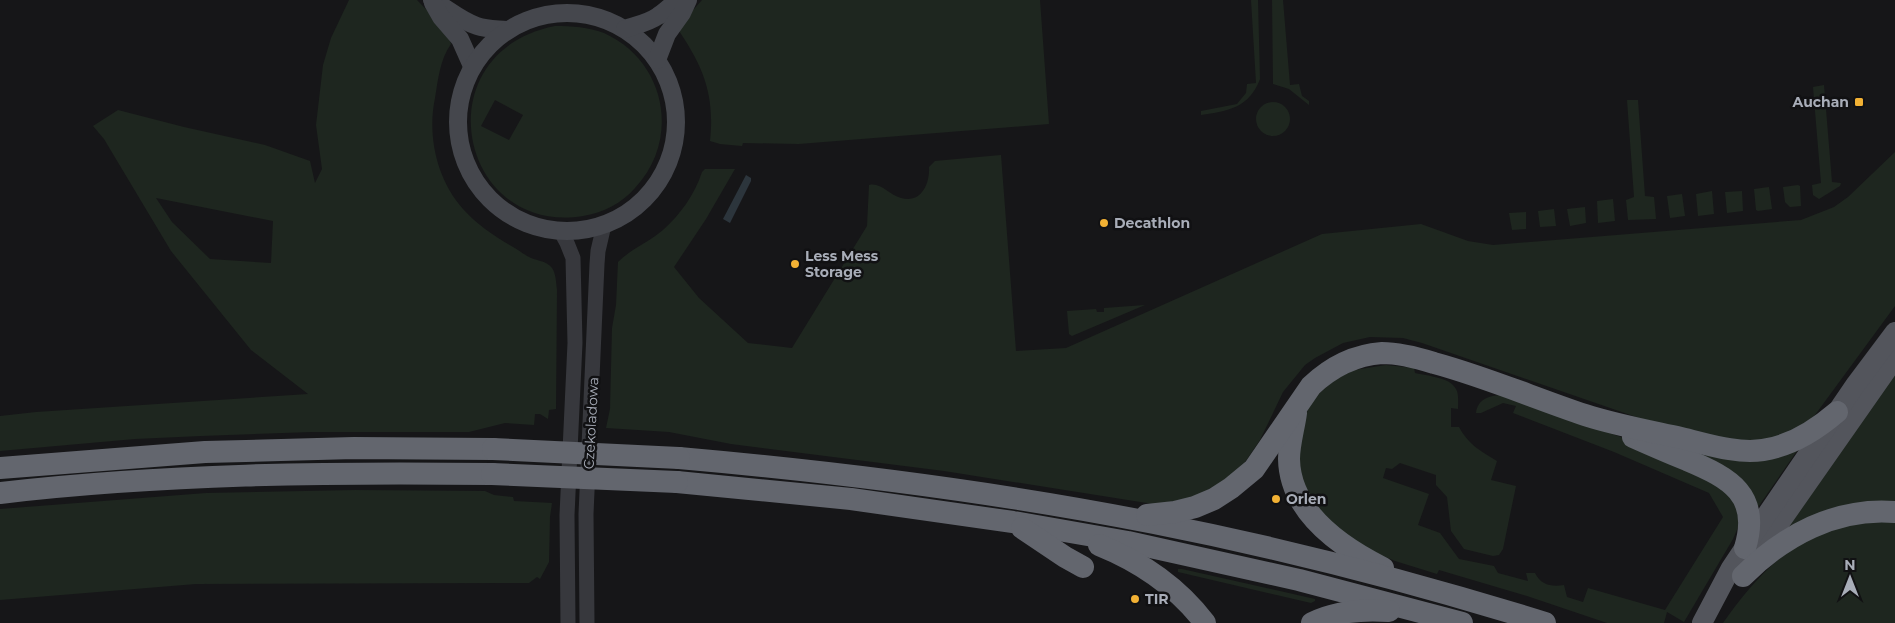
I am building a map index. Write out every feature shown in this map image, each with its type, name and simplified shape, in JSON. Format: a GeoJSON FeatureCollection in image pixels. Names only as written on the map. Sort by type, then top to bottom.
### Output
{"type":"FeatureCollection","features":[{"type":"Feature","properties":{"kind":"highway"},"geometry":{"type":"LineString","coordinates":[[1126,518],[1175,512],[1214,499],[1254,469],[1311,386],[1321,376],[1351,359],[1368,355],[1392,354],[1412,357],[1464,371],[1587,416],[1652,446],[1714,471],[1733,483],[1744,500],[1749,526],[1745,548]]}},
{"type":"Feature","properties":{"kind":"highway"},"geometry":{"type":"LineString","coordinates":[[1296,408],[1289,460],[1294,483],[1304,506],[1323,529],[1341,545],[1374,564],[1427,588]]}},
{"type":"Feature","properties":{"kind":"highway"},"geometry":{"type":"LineString","coordinates":[[1587,416],[1720,447],[1762,450],[1790,442],[1815,429],[1837,412]]}},
{"type":"Feature","properties":{"kind":"highway"},"geometry":{"type":"LineString","coordinates":[[0,468],[205,452],[354,448],[493,449],[679,458],[756,465],[942,487],[1126,518],[1247,543],[1427,588],[1545,623]]}},
{"type":"Feature","properties":{"kind":"highway"},"geometry":{"type":"LineString","coordinates":[[0,492],[206,477],[353,472],[492,474],[677,482],[851,499],[1013,522],[1128,542],[1262,571],[1452,620]]}},
{"type":"Feature","properties":{"kind":"highway"},"geometry":{"type":"LineString","coordinates":[[1742,576],[1770,551],[1797,534],[1827,520],[1863,512],[1895,512]]}},
{"type":"Feature","properties":{"kind":"highway"},"geometry":{"type":"LineString","coordinates":[[1013,522],[1083,567]]}},
{"type":"Feature","properties":{"kind":"highway"},"geometry":{"type":"LineString","coordinates":[[1048,528],[1110,549],[1144,567],[1173,588],[1205,623]]}},
{"type":"Feature","properties":{"kind":"highway"},"geometry":{"type":"LineString","coordinates":[[1312,623],[1338,613],[1364,610],[1452,620]]}},
{"type":"Feature","properties":{"kind":"main road"},"geometry":{"type":"LineString","coordinates":[[432,0],[465,21],[477,26],[506,30]]}},
{"type":"Feature","properties":{"kind":"main road"},"geometry":{"type":"LineString","coordinates":[[432,0],[441,17],[460,39],[472,66]]}},
{"type":"Feature","properties":{"kind":"main road"},"geometry":{"type":"LineString","coordinates":[[624,29],[649,22],[659,16],[671,4],[680,0]]}},
{"type":"Feature","properties":{"kind":"main road"},"geometry":{"type":"LineString","coordinates":[[657,60],[667,34],[682,13],[688,0]]}},
{"type":"Feature","properties":{"kind":"main road"},"geometry":{"type":"LineString","coordinates":[[568,12],[585,14],[602,18],[624,29],[644,44],[657,60],[670,84],[675,104],[676,123],[673,147],[662,176],[644,199],[620,218],[604,225],[578,232],[561,232],[534,226],[503,212],[478,186],[469,171],[460,146],[458,119],[462,90],[472,66],[482,51],[506,30],[548,14],[568,12]]}},
{"type":"Feature","properties":{"kind":"main road"},"geometry":{"type":"LineString","coordinates":[[1705,619],[1731,568],[1837,412],[1895,332]]}},
{"type":"Feature","properties":{"kind":"main road"},"geometry":{"type":"LineString","coordinates":[[1705,619],[1742,576],[1895,358]]}},
{"type":"Feature","properties":{"kind":"street","name":"Czekoladowa"},"geometry":{"type":"LineString","coordinates":[[587,623],[586,514],[597,264],[604,225]]}},
{"type":"Feature","properties":{"kind":"street","name":"Czekoladowa"},"geometry":{"type":"LineString","coordinates":[[561,232],[568,243],[573,258],[575,315],[567,515],[568,623]]}},
{"type":"Feature","properties":{"kind":"shaded area"},"geometry":{"type":"Polygon","coordinates":[[[349,0],[417,0],[446,30],[451,44],[444,56],[440,70],[432,127],[436,157],[447,185],[463,209],[482,227],[531,258],[548,264],[555,275],[557,290],[556,409],[549,410],[548,419],[540,414],[535,414],[534,425],[505,423],[469,432],[312,432],[201,436],[135,439],[0,451],[0,416],[308,394],[251,350],[171,251],[104,139],[93,126],[118,110],[265,145],[310,161],[315,183],[322,169],[316,125],[323,65],[331,38],[349,0]],[[156,198],[172,222],[210,259],[271,263],[273,221],[156,198]]]}},
{"type":"Feature","properties":{"kind":"shaded area"},"geometry":{"type":"Polygon","coordinates":[[[702,0],[1040,0],[1049,124],[799,144],[743,143],[742,146],[710,141],[711,109],[705,81],[694,55],[677,28],[702,0]]]}},
{"type":"Feature","properties":{"kind":"shaded area"},"geometry":{"type":"Polygon","coordinates":[[[1251,0],[1258,0],[1260,79],[1255,89],[1244,102],[1220,112],[1201,115],[1201,111],[1237,104],[1246,93],[1247,84],[1256,83],[1251,0]]]}},
{"type":"Feature","properties":{"kind":"shaded area"},"geometry":{"type":"Polygon","coordinates":[[[1272,0],[1283,0],[1290,85],[1299,84],[1302,96],[1309,101],[1309,105],[1289,89],[1273,84],[1272,0]]]}},
{"type":"Feature","properties":{"kind":"shaded area"},"geometry":{"type":"Polygon","coordinates":[[[555,26],[586,28],[598,31],[625,46],[641,62],[653,81],[660,103],[662,125],[658,147],[649,168],[635,188],[612,207],[583,216],[540,215],[507,198],[484,172],[472,138],[472,103],[486,69],[513,42],[555,26]],[[495,100],[481,126],[509,140],[523,115],[495,100]]]}},
{"type":"Feature","properties":{"kind":"shaded area"},"geometry":{"type":"Polygon","coordinates":[[[1824,85],[1832,182],[1841,183],[1840,186],[1819,199],[1813,195],[1812,185],[1821,183],[1813,87],[1824,85]]]}},
{"type":"Feature","properties":{"kind":"shaded area"},"geometry":{"type":"Polygon","coordinates":[[[1627,100],[1638,100],[1645,196],[1654,197],[1656,219],[1628,220],[1626,200],[1634,197],[1627,100]]]}},
{"type":"Feature","properties":{"kind":"shaded area"},"geometry":{"type":"Polygon","coordinates":[[[1273,102],[1280,103],[1285,107],[1289,112],[1289,126],[1285,131],[1280,135],[1273,136],[1266,135],[1261,131],[1257,126],[1256,119],[1257,112],[1261,107],[1266,103],[1273,102]]]}},
{"type":"Feature","properties":{"kind":"shaded area"},"geometry":{"type":"Polygon","coordinates":[[[1895,152],[1895,306],[1815,415],[1801,427],[1770,440],[1732,442],[1642,419],[1422,343],[1403,338],[1370,337],[1343,343],[1305,365],[1283,392],[1260,440],[1241,468],[1225,481],[1190,499],[1153,504],[944,471],[731,444],[669,432],[606,428],[610,409],[612,328],[616,305],[618,262],[658,234],[675,218],[691,196],[705,169],[735,169],[706,219],[674,267],[699,298],[748,343],[792,348],[867,226],[869,185],[877,185],[901,198],[914,198],[926,186],[929,167],[935,161],[1001,155],[1016,351],[1066,348],[1322,234],[1421,224],[1468,241],[1493,245],[1801,220],[1834,207],[1848,197],[1895,152]]]}},
{"type":"Feature","properties":{"kind":"shaded area"},"geometry":{"type":"Polygon","coordinates":[[[746,175],[751,178],[751,181],[730,223],[723,219],[746,175]]]}},
{"type":"Feature","properties":{"kind":"shaded area"},"geometry":{"type":"Polygon","coordinates":[[[1800,186],[1801,206],[1790,207],[1785,202],[1783,187],[1800,186]]]}},
{"type":"Feature","properties":{"kind":"shaded area"},"geometry":{"type":"Polygon","coordinates":[[[1769,187],[1772,209],[1756,210],[1754,189],[1769,187]]]}},
{"type":"Feature","properties":{"kind":"shaded area"},"geometry":{"type":"Polygon","coordinates":[[[1712,191],[1714,214],[1698,216],[1696,194],[1712,191]]]}},
{"type":"Feature","properties":{"kind":"shaded area"},"geometry":{"type":"Polygon","coordinates":[[[1742,191],[1743,211],[1727,213],[1725,192],[1742,191]]]}},
{"type":"Feature","properties":{"kind":"shaded area"},"geometry":{"type":"Polygon","coordinates":[[[1682,194],[1685,216],[1670,218],[1667,196],[1682,194]]]}},
{"type":"Feature","properties":{"kind":"shaded area"},"geometry":{"type":"Polygon","coordinates":[[[1613,199],[1615,221],[1598,223],[1597,201],[1613,199]]]}},
{"type":"Feature","properties":{"kind":"shaded area"},"geometry":{"type":"Polygon","coordinates":[[[1585,207],[1586,223],[1570,226],[1567,209],[1585,207]]]}},
{"type":"Feature","properties":{"kind":"shaded area"},"geometry":{"type":"Polygon","coordinates":[[[1554,209],[1556,226],[1540,227],[1538,211],[1554,209]]]}},
{"type":"Feature","properties":{"kind":"shaded area"},"geometry":{"type":"Polygon","coordinates":[[[1526,212],[1526,229],[1512,230],[1509,213],[1526,212]]]}},
{"type":"Feature","properties":{"kind":"shaded area"},"geometry":{"type":"Polygon","coordinates":[[[1145,305],[1072,336],[1069,334],[1067,311],[1096,309],[1097,312],[1104,312],[1104,308],[1145,305]]]}},
{"type":"Feature","properties":{"kind":"shaded area"},"geometry":{"type":"Polygon","coordinates":[[[1386,365],[1414,368],[1415,373],[1444,379],[1453,385],[1458,393],[1458,409],[1451,408],[1451,427],[1459,427],[1475,447],[1497,461],[1491,480],[1516,486],[1503,549],[1499,555],[1493,556],[1464,549],[1451,531],[1447,497],[1436,485],[1436,475],[1400,463],[1392,469],[1386,468],[1383,478],[1429,494],[1418,525],[1440,533],[1459,559],[1494,566],[1498,573],[1528,581],[1526,573],[1535,573],[1543,583],[1555,586],[1564,585],[1567,597],[1583,602],[1588,588],[1665,610],[1723,517],[1709,493],[1614,452],[1513,413],[1516,406],[1503,403],[1481,413],[1476,413],[1481,401],[1492,396],[1501,395],[1638,443],[1736,495],[1739,525],[1733,539],[1684,622],[1667,612],[1664,623],[1607,623],[1527,596],[1439,570],[1437,574],[1395,561],[1369,550],[1316,514],[1295,465],[1308,408],[1317,395],[1336,379],[1354,370],[1386,365]]]}},
{"type":"Feature","properties":{"kind":"shaded area"},"geometry":{"type":"Polygon","coordinates":[[[1895,370],[1895,507],[1783,534],[1895,370]]]}},
{"type":"Feature","properties":{"kind":"shaded area"},"geometry":{"type":"Polygon","coordinates":[[[1799,448],[1756,510],[1691,451],[1799,448]]]}},
{"type":"Feature","properties":{"kind":"shaded area"},"geometry":{"type":"Polygon","coordinates":[[[355,490],[485,491],[494,495],[513,497],[514,501],[552,503],[549,562],[540,579],[537,577],[529,583],[196,584],[0,600],[0,509],[206,493],[355,490]]]}},
{"type":"Feature","properties":{"kind":"shaded area"},"geometry":{"type":"Polygon","coordinates":[[[1864,522],[1895,522],[1895,623],[1723,623],[1742,597],[1763,574],[1787,553],[1815,536],[1864,522]]]}},
{"type":"Feature","properties":{"kind":"shaded area"},"geometry":{"type":"Polygon","coordinates":[[[1178,569],[1315,599],[1315,601],[1311,603],[1178,572],[1178,569]]]}},
{"type":"Feature","properties":{"kind":"place","name":"Auchan"},"geometry":{"type":"Point","coordinates":[1859,102]}},
{"type":"Feature","properties":{"kind":"place","name":"Decathlon"},"geometry":{"type":"Point","coordinates":[1104,223]}},
{"type":"Feature","properties":{"kind":"place","name":"Less Mess Storage"},"geometry":{"type":"Point","coordinates":[795,264]}},
{"type":"Feature","properties":{"kind":"place","name":"Orlen"},"geometry":{"type":"Point","coordinates":[1276,499]}},
{"type":"Feature","properties":{"kind":"place","name":"TIR"},"geometry":{"type":"Point","coordinates":[1135,599]}}]}
